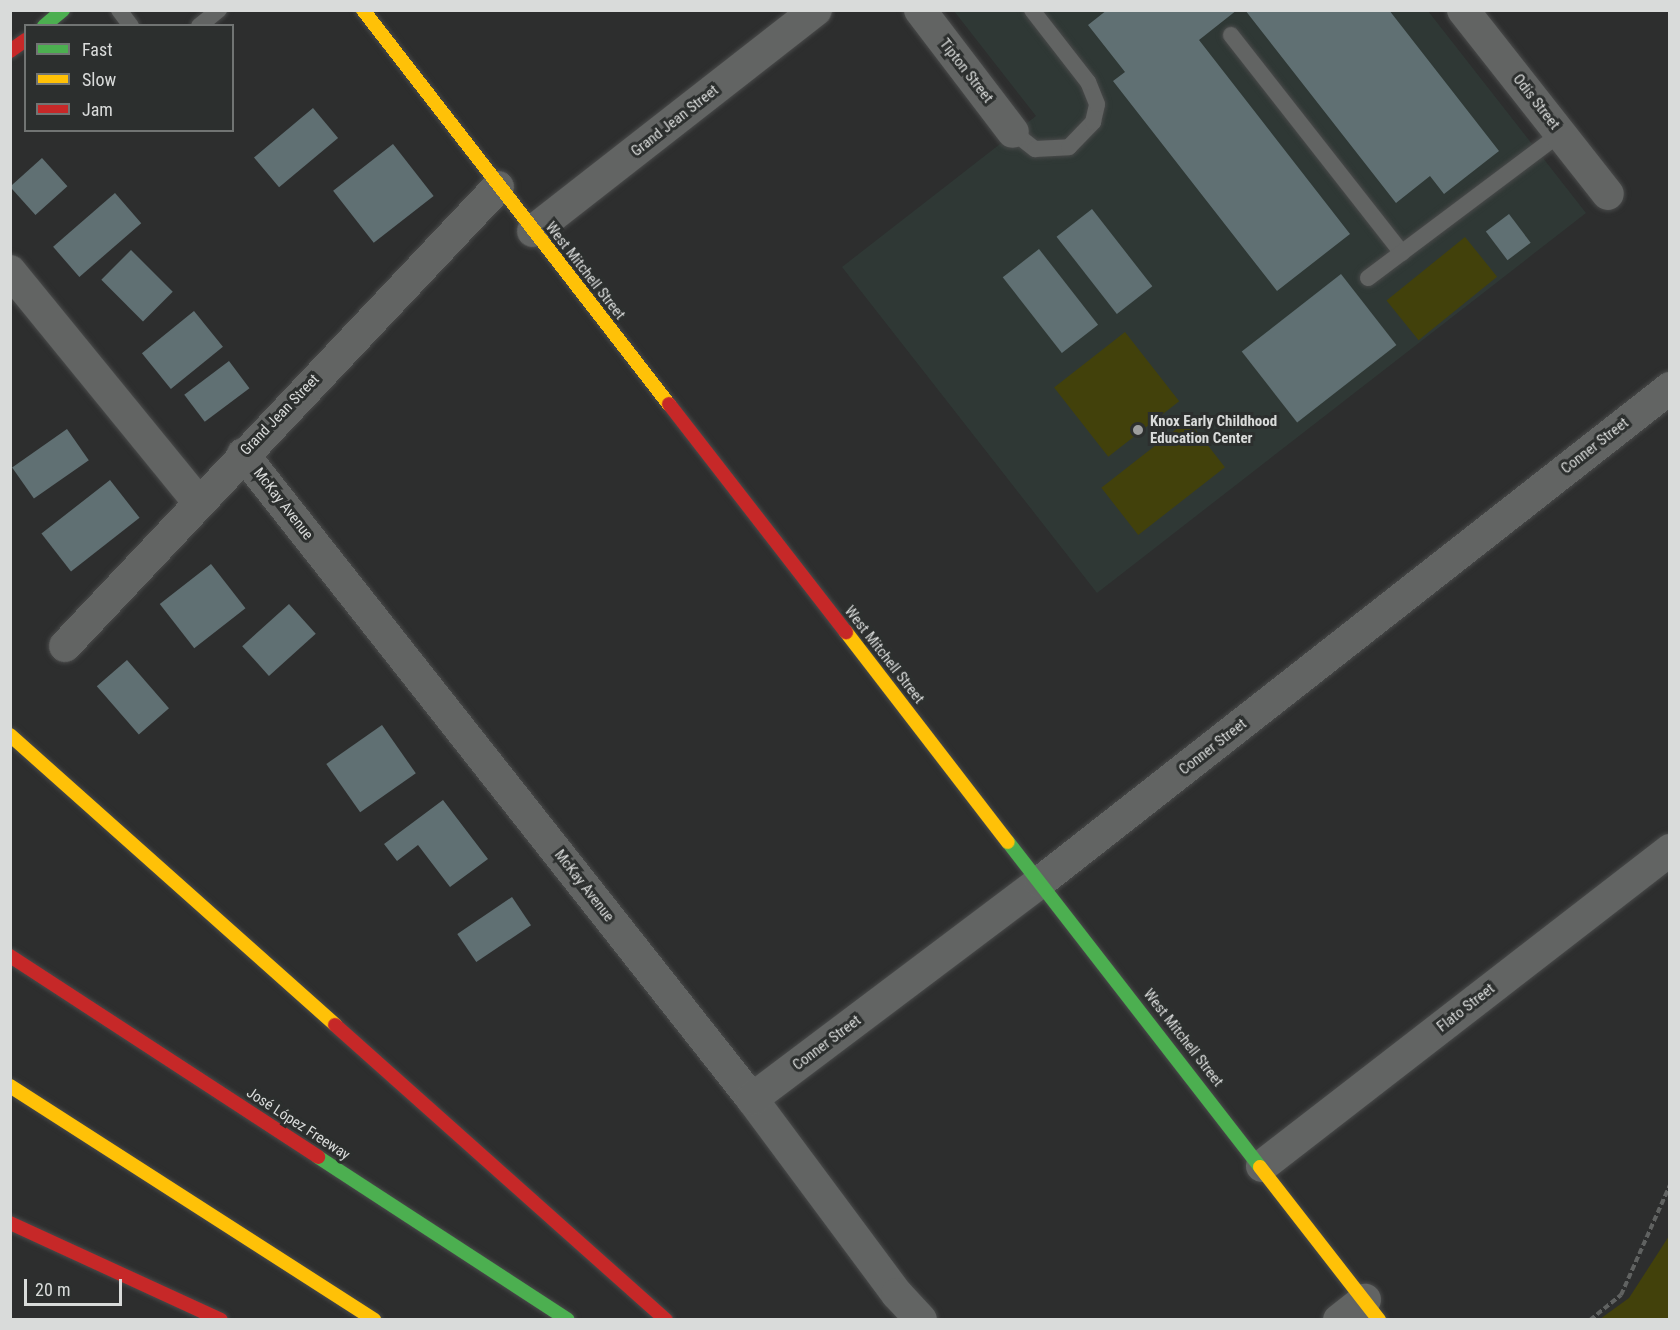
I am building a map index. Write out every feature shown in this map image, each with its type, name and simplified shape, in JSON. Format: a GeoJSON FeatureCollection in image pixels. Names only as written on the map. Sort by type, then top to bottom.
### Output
{"type":"FeatureCollection","features":[{"type":"Feature","properties":{"kind":"main road"},"geometry":{"type":"LineString","coordinates":[[46,24],[63,10]]}},
{"type":"Feature","properties":{"kind":"main road","name":"West Mitchell Street"},"geometry":{"type":"LineString","coordinates":[[363,10],[498,187],[1372,1310]]}},
{"type":"Feature","properties":{"kind":"main road"},"geometry":{"type":"LineString","coordinates":[[10,51],[24,41]]}},
{"type":"Feature","properties":{"kind":"main road"},"geometry":{"type":"LineString","coordinates":[[10,735],[666,1320]]}},
{"type":"Feature","properties":{"kind":"main road","name":"José López Freeway"},"geometry":{"type":"LineString","coordinates":[[10,956],[568,1320]]}},
{"type":"Feature","properties":{"kind":"main road"},"geometry":{"type":"LineString","coordinates":[[10,1086],[374,1320]]}},
{"type":"Feature","properties":{"kind":"main road"},"geometry":{"type":"LineString","coordinates":[[10,1223],[221,1320]]}},
{"type":"Feature","properties":{"kind":"street","name":"Grand Jean Street"},"geometry":{"type":"LineString","coordinates":[[533,231],[816,10]]}},
{"type":"Feature","properties":{"kind":"street","name":"Tipton Street"},"geometry":{"type":"LineString","coordinates":[[920,10],[1013,132]]}},
{"type":"Feature","properties":{"kind":"street","name":"Odis Street"},"geometry":{"type":"LineString","coordinates":[[1463,10],[1608,194]]}},
{"type":"Feature","properties":{"kind":"street","name":"Grand Jean Street"},"geometry":{"type":"LineString","coordinates":[[65,646],[243,454],[498,187]]}},
{"type":"Feature","properties":{"kind":"street"},"geometry":{"type":"LineString","coordinates":[[10,271],[200,503]]}},
{"type":"Feature","properties":{"kind":"street","name":"Conner Street"},"geometry":{"type":"LineString","coordinates":[[752,1099],[1040,882],[1670,388]]}},
{"type":"Feature","properties":{"kind":"street","name":"McKay Avenue"},"geometry":{"type":"LineString","coordinates":[[243,454],[752,1099],[897,1294],[921,1320]]}},
{"type":"Feature","properties":{"kind":"street","name":"Flato Street"},"geometry":{"type":"LineString","coordinates":[[1262,1166],[1670,850]]}},
{"type":"Feature","properties":{"kind":"street"},"geometry":{"type":"LineString","coordinates":[[1339,1320],[1372,1310]]}},
{"type":"Feature","properties":{"kind":"lane"},"geometry":{"type":"LineString","coordinates":[[119,10],[130,24]]}},
{"type":"Feature","properties":{"kind":"lane"},"geometry":{"type":"LineString","coordinates":[[202,24],[219,10]]}},
{"type":"Feature","properties":{"kind":"lane"},"geometry":{"type":"LineString","coordinates":[[1013,132],[1035,149],[1069,147],[1093,122],[1096,104],[1088,82],[1032,10]]}},
{"type":"Feature","properties":{"kind":"lane"},"geometry":{"type":"LineString","coordinates":[[1231,35],[1402,253]]}},
{"type":"Feature","properties":{"kind":"lane"},"geometry":{"type":"LineString","coordinates":[[1368,278],[1560,134]]}},
{"type":"Feature","properties":{"kind":"path"},"geometry":{"type":"LineString","coordinates":[[1590,1320],[1621,1295],[1670,1185]]}},
{"type":"Feature","properties":{"kind":"shaded area","name":"Knox Early Childhood Education Center"},"geometry":{"type":"Polygon","coordinates":[[[954,11],[1428,11],[1586,213],[1097,593],[842,267],[1036,116],[954,11]]]}},
{"type":"Feature","properties":{"kind":"shaded area"},"geometry":{"type":"Polygon","coordinates":[[[1465,237],[1497,277],[1419,340],[1387,301],[1465,237]]]}},
{"type":"Feature","properties":{"kind":"shaded area"},"geometry":{"type":"Polygon","coordinates":[[[1125,332],[1179,401],[1108,457],[1054,387],[1125,332]]]}},
{"type":"Feature","properties":{"kind":"shaded area"},"geometry":{"type":"Polygon","coordinates":[[[1188,420],[1225,467],[1138,535],[1101,488],[1188,420]]]}},
{"type":"Feature","properties":{"kind":"shaded area"},"geometry":{"type":"Polygon","coordinates":[[[1669,1236],[1669,1319],[1600,1319],[1629,1298],[1669,1236]]]}},
{"type":"Feature","properties":{"kind":"building"},"geometry":{"type":"Polygon","coordinates":[[[1107,10],[1237,10],[1199,40],[1350,234],[1277,291],[1113,81],[1125,72],[1088,25],[1107,10]]]}},
{"type":"Feature","properties":{"kind":"building"},"geometry":{"type":"Polygon","coordinates":[[[1245,10],[1389,10],[1499,151],[1444,194],[1430,176],[1396,203],[1245,10]]]}},
{"type":"Feature","properties":{"kind":"building"},"geometry":{"type":"Polygon","coordinates":[[[313,108],[338,138],[279,187],[254,157],[313,108]]]}},
{"type":"Feature","properties":{"kind":"building"},"geometry":{"type":"Polygon","coordinates":[[[393,144],[434,196],[374,243],[333,191],[393,144]]]}},
{"type":"Feature","properties":{"kind":"building"},"geometry":{"type":"Polygon","coordinates":[[[42,158],[67,186],[35,215],[10,187],[42,158]]]}},
{"type":"Feature","properties":{"kind":"building"},"geometry":{"type":"Polygon","coordinates":[[[115,193],[141,223],[79,277],[53,247],[115,193]]]}},
{"type":"Feature","properties":{"kind":"building"},"geometry":{"type":"Polygon","coordinates":[[[1092,209],[1152,286],[1117,314],[1057,237],[1092,209]]]}},
{"type":"Feature","properties":{"kind":"building"},"geometry":{"type":"Polygon","coordinates":[[[1509,214],[1531,243],[1508,260],[1486,231],[1509,214]]]}},
{"type":"Feature","properties":{"kind":"building"},"geometry":{"type":"Polygon","coordinates":[[[1039,249],[1098,325],[1062,353],[1003,277],[1039,249]]]}},
{"type":"Feature","properties":{"kind":"building"},"geometry":{"type":"Polygon","coordinates":[[[131,250],[173,292],[143,321],[101,280],[131,250]]]}},
{"type":"Feature","properties":{"kind":"building"},"geometry":{"type":"Polygon","coordinates":[[[1341,274],[1396,345],[1297,422],[1242,352],[1341,274]]]}},
{"type":"Feature","properties":{"kind":"building"},"geometry":{"type":"Polygon","coordinates":[[[194,311],[223,347],[171,389],[142,353],[194,311]]]}},
{"type":"Feature","properties":{"kind":"building"},"geometry":{"type":"Polygon","coordinates":[[[229,361],[249,388],[205,422],[184,395],[229,361]]]}},
{"type":"Feature","properties":{"kind":"building"},"geometry":{"type":"Polygon","coordinates":[[[67,429],[89,460],[34,499],[12,467],[67,429]]]}},
{"type":"Feature","properties":{"kind":"building"},"geometry":{"type":"Polygon","coordinates":[[[110,480],[140,518],[71,571],[41,534],[110,480]]]}},
{"type":"Feature","properties":{"kind":"building"},"geometry":{"type":"Polygon","coordinates":[[[211,564],[245,608],[194,648],[160,604],[211,564]]]}},
{"type":"Feature","properties":{"kind":"building"},"geometry":{"type":"Polygon","coordinates":[[[289,604],[316,634],[269,676],[242,646],[289,604]]]}},
{"type":"Feature","properties":{"kind":"building"},"geometry":{"type":"Polygon","coordinates":[[[127,660],[169,708],[139,735],[97,686],[127,660]]]}},
{"type":"Feature","properties":{"kind":"building"},"geometry":{"type":"Polygon","coordinates":[[[382,725],[416,773],[360,812],[326,764],[382,725]]]}},
{"type":"Feature","properties":{"kind":"building"},"geometry":{"type":"Polygon","coordinates":[[[443,800],[488,859],[450,887],[418,845],[397,861],[384,844],[443,800]]]}},
{"type":"Feature","properties":{"kind":"building"},"geometry":{"type":"Polygon","coordinates":[[[512,897],[531,925],[476,962],[457,934],[512,897]]]}},
{"type":"Feature","properties":{"kind":"traffic: fast"},"geometry":{"type":"LineString","coordinates":[[46,24],[63,10]]}},
{"type":"Feature","properties":{"kind":"traffic: fast"},"geometry":{"type":"LineString","coordinates":[[1008,842],[1260,1167]]}},
{"type":"Feature","properties":{"kind":"traffic: fast"},"geometry":{"type":"LineString","coordinates":[[318,1157],[568,1320]]}},
{"type":"Feature","properties":{"kind":"traffic: slow"},"geometry":{"type":"LineString","coordinates":[[363,10],[669,404]]}},
{"type":"Feature","properties":{"kind":"traffic: slow"},"geometry":{"type":"LineString","coordinates":[[846,632],[1008,842]]}},
{"type":"Feature","properties":{"kind":"traffic: slow"},"geometry":{"type":"LineString","coordinates":[[10,735],[335,1025]]}},
{"type":"Feature","properties":{"kind":"traffic: slow"},"geometry":{"type":"LineString","coordinates":[[10,1086],[374,1320]]}},
{"type":"Feature","properties":{"kind":"traffic: slow"},"geometry":{"type":"LineString","coordinates":[[1260,1167],[1379,1320]]}},
{"type":"Feature","properties":{"kind":"traffic: jam"},"geometry":{"type":"LineString","coordinates":[[10,51],[24,41]]}},
{"type":"Feature","properties":{"kind":"traffic: jam"},"geometry":{"type":"LineString","coordinates":[[669,404],[846,632]]}},
{"type":"Feature","properties":{"kind":"traffic: jam"},"geometry":{"type":"LineString","coordinates":[[10,956],[318,1157]]}},
{"type":"Feature","properties":{"kind":"traffic: jam"},"geometry":{"type":"LineString","coordinates":[[335,1025],[666,1320]]}},
{"type":"Feature","properties":{"kind":"traffic: jam"},"geometry":{"type":"LineString","coordinates":[[10,1223],[221,1320]]}},
{"type":"Feature","properties":{"kind":"place","name":"Knox Early Childhood Education Center"},"geometry":{"type":"Point","coordinates":[1138,430]}}]}
